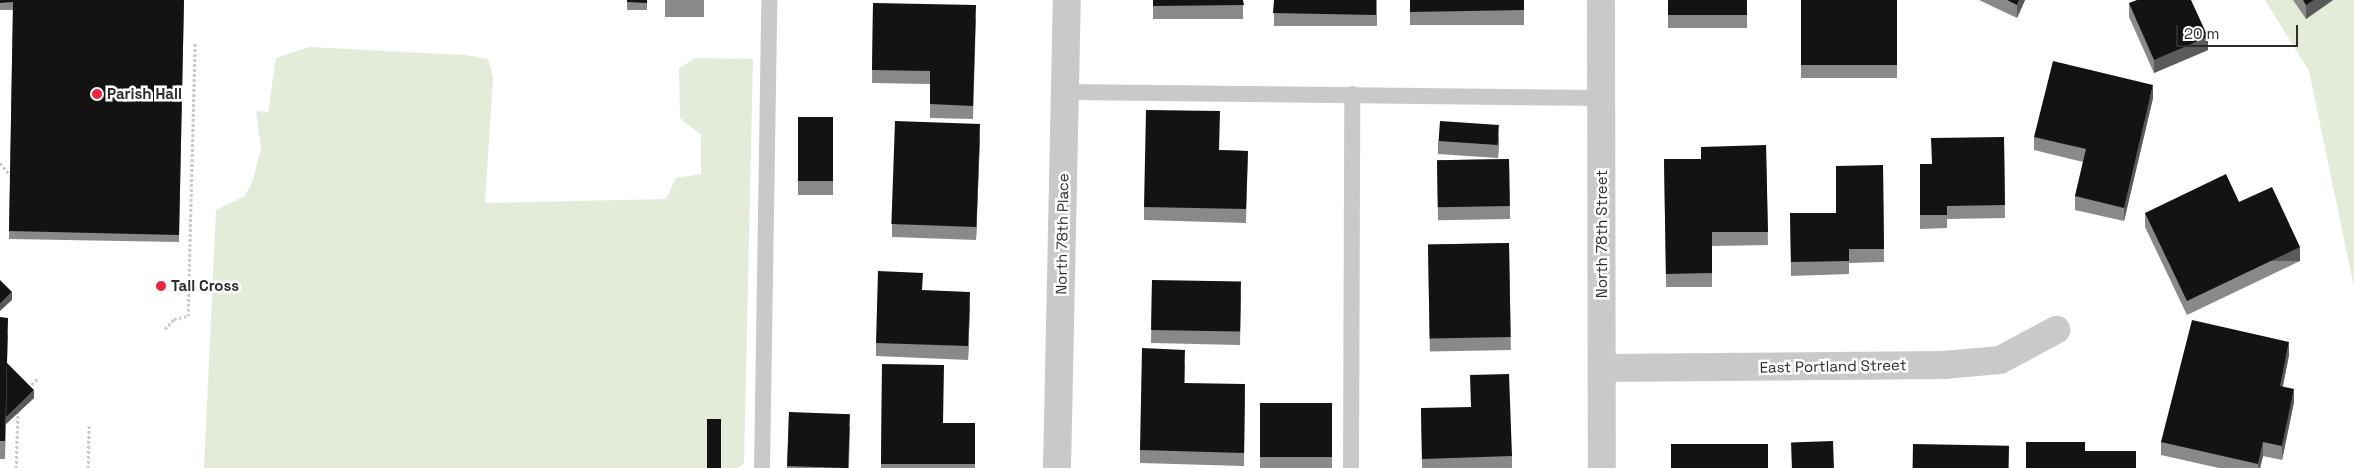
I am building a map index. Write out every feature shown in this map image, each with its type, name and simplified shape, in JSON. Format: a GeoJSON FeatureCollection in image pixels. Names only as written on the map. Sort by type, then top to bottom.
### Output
{"type":"FeatureCollection","features":[{"type":"Feature","properties":{"kind":"street","name":"North 78th Place"},"geometry":{"type":"LineString","coordinates":[[1057,468],[1067,0]]}},
{"type":"Feature","properties":{"kind":"street","name":"North 78th Street"},"geometry":{"type":"LineString","coordinates":[[1601,0],[1602,468]]}},
{"type":"Feature","properties":{"kind":"street","name":"East Portland Street"},"geometry":{"type":"LineString","coordinates":[[1602,368],[1944,365],[2000,360],[2056,330]]}},
{"type":"Feature","properties":{"kind":"lane"},"geometry":{"type":"LineString","coordinates":[[762,468],[769,0]]}},
{"type":"Feature","properties":{"kind":"lane"},"geometry":{"type":"LineString","coordinates":[[1065,92],[1601,98]]}},
{"type":"Feature","properties":{"kind":"lane"},"geometry":{"type":"LineString","coordinates":[[1351,468],[1352,94]]}},
{"type":"Feature","properties":{"kind":"path"},"geometry":{"type":"LineString","coordinates":[[165,329],[174,319],[188,316],[195,42]]}},
{"type":"Feature","properties":{"kind":"path"},"geometry":{"type":"LineString","coordinates":[[0,163],[10,176]]}},
{"type":"Feature","properties":{"kind":"path"},"geometry":{"type":"LineString","coordinates":[[25,391],[38,378]]}},
{"type":"Feature","properties":{"kind":"path"},"geometry":{"type":"LineString","coordinates":[[16,468],[18,405]]}},
{"type":"Feature","properties":{"kind":"path"},"geometry":{"type":"LineString","coordinates":[[88,468],[89,426]]}},
{"type":"Feature","properties":{"kind":"green space"},"geometry":{"type":"Polygon","coordinates":[[[2265,0],[2354,0],[2354,287],[2309,71],[2265,0]]]}},
{"type":"Feature","properties":{"kind":"green space"},"geometry":{"type":"Polygon","coordinates":[[[309,47],[465,55],[488,59],[493,77],[485,203],[666,199],[676,178],[701,174],[701,135],[680,118],[679,68],[696,58],[753,59],[744,463],[738,468],[204,468],[216,210],[245,196],[253,180],[261,148],[256,111],[268,112],[276,58],[309,47]]]}},
{"type":"Feature","properties":{"kind":"building","name":"Parish Hall"},"geometry":{"type":"Polygon","coordinates":[[[0,0],[184,0],[179,235],[9,231],[13,2],[0,3],[0,0]]]}},
{"type":"Feature","properties":{"kind":"building"},"geometry":{"type":"Polygon","coordinates":[[[627,0],[647,0],[647,3],[627,2],[627,0]]]}},
{"type":"Feature","properties":{"kind":"building"},"geometry":{"type":"Polygon","coordinates":[[[1153,0],[1243,0],[1244,5],[1153,6],[1153,0]]]}},
{"type":"Feature","properties":{"kind":"building"},"geometry":{"type":"Polygon","coordinates":[[[1274,0],[1376,0],[1376,15],[1273,13],[1274,0]]]}},
{"type":"Feature","properties":{"kind":"building"},"geometry":{"type":"Polygon","coordinates":[[[1410,0],[1524,0],[1524,10],[1410,12],[1410,0]]]}},
{"type":"Feature","properties":{"kind":"building"},"geometry":{"type":"Polygon","coordinates":[[[1668,0],[1747,0],[1747,15],[1668,15],[1668,0]]]}},
{"type":"Feature","properties":{"kind":"building"},"geometry":{"type":"Polygon","coordinates":[[[1801,0],[1897,0],[1897,65],[1801,65],[1801,0]]]}},
{"type":"Feature","properties":{"kind":"building"},"geometry":{"type":"Polygon","coordinates":[[[2007,0],[2019,0],[2017,5],[2007,0]]]}},
{"type":"Feature","properties":{"kind":"building"},"geometry":{"type":"Polygon","coordinates":[[[2137,0],[2191,0],[2208,37],[2154,60],[2129,3],[2137,0]]]}},
{"type":"Feature","properties":{"kind":"building"},"geometry":{"type":"Polygon","coordinates":[[[2303,0],[2314,0],[2306,5],[2303,0]]]}},
{"type":"Feature","properties":{"kind":"building"},"geometry":{"type":"Polygon","coordinates":[[[873,3],[976,5],[973,106],[930,104],[930,71],[872,70],[873,3]]]}},
{"type":"Feature","properties":{"kind":"building"},"geometry":{"type":"Polygon","coordinates":[[[2053,61],[2153,85],[2124,208],[2075,196],[2086,149],[2034,137],[2053,61]]]}},
{"type":"Feature","properties":{"kind":"building"},"geometry":{"type":"Polygon","coordinates":[[[1146,110],[1220,111],[1219,150],[1248,151],[1246,209],[1144,207],[1146,110]]]}},
{"type":"Feature","properties":{"kind":"building"},"geometry":{"type":"Polygon","coordinates":[[[798,117],[833,117],[833,181],[798,181],[798,117]]]}},
{"type":"Feature","properties":{"kind":"building"},"geometry":{"type":"Polygon","coordinates":[[[895,121],[980,124],[976,227],[891,224],[895,121]]]}},
{"type":"Feature","properties":{"kind":"building"},"geometry":{"type":"Polygon","coordinates":[[[1440,121],[1499,125],[1497,145],[1439,141],[1440,121]]]}},
{"type":"Feature","properties":{"kind":"building"},"geometry":{"type":"Polygon","coordinates":[[[2004,137],[2005,205],[1947,206],[1947,215],[1920,215],[1920,164],[1932,164],[1931,138],[2004,137]]]}},
{"type":"Feature","properties":{"kind":"building"},"geometry":{"type":"Polygon","coordinates":[[[1766,145],[1768,232],[1712,232],[1712,273],[1666,274],[1664,159],[1701,159],[1701,147],[1766,145]]]}},
{"type":"Feature","properties":{"kind":"building"},"geometry":{"type":"Polygon","coordinates":[[[1509,159],[1510,206],[1438,207],[1437,160],[1509,159]]]}},
{"type":"Feature","properties":{"kind":"building"},"geometry":{"type":"Polygon","coordinates":[[[1883,165],[1884,249],[1849,249],[1849,261],[1791,262],[1790,213],[1836,213],[1836,166],[1883,165]]]}},
{"type":"Feature","properties":{"kind":"building"},"geometry":{"type":"Polygon","coordinates":[[[2226,174],[2239,202],[2272,187],[2300,247],[2187,301],[2145,213],[2226,174]]]}},
{"type":"Feature","properties":{"kind":"building"},"geometry":{"type":"Polygon","coordinates":[[[1509,243],[1511,337],[1430,338],[1428,244],[1509,243]]]}},
{"type":"Feature","properties":{"kind":"building"},"geometry":{"type":"Polygon","coordinates":[[[878,271],[923,273],[922,290],[970,292],[968,346],[876,343],[878,271]]]}},
{"type":"Feature","properties":{"kind":"building"},"geometry":{"type":"Polygon","coordinates":[[[0,280],[12,292],[0,304],[0,280]]]}},
{"type":"Feature","properties":{"kind":"building"},"geometry":{"type":"Polygon","coordinates":[[[1152,280],[1241,282],[1240,332],[1151,330],[1152,280]]]}},
{"type":"Feature","properties":{"kind":"building"},"geometry":{"type":"Polygon","coordinates":[[[0,317],[8,318],[5,441],[0,441],[0,317]]]}},
{"type":"Feature","properties":{"kind":"building"},"geometry":{"type":"Polygon","coordinates":[[[2192,320],[2289,342],[2280,386],[2294,389],[2282,446],[2263,442],[2258,464],[2161,442],[2192,320]]]}},
{"type":"Feature","properties":{"kind":"building"},"geometry":{"type":"Polygon","coordinates":[[[1142,348],[1185,350],[1184,383],[1245,384],[1244,453],[1140,450],[1142,348]]]}},
{"type":"Feature","properties":{"kind":"building"},"geometry":{"type":"Polygon","coordinates":[[[7,363],[34,390],[6,417],[7,363]]]}},
{"type":"Feature","properties":{"kind":"building"},"geometry":{"type":"Polygon","coordinates":[[[882,364],[944,365],[943,423],[975,423],[975,464],[881,464],[882,364]]]}},
{"type":"Feature","properties":{"kind":"building"},"geometry":{"type":"Polygon","coordinates":[[[1509,374],[1512,456],[1422,459],[1421,408],[1471,407],[1470,375],[1509,374]]]}},
{"type":"Feature","properties":{"kind":"building"},"geometry":{"type":"Polygon","coordinates":[[[1260,403],[1332,403],[1332,457],[1260,457],[1260,403]]]}},
{"type":"Feature","properties":{"kind":"building"},"geometry":{"type":"Polygon","coordinates":[[[789,412],[850,414],[848,468],[787,466],[789,412]]]}},
{"type":"Feature","properties":{"kind":"building"},"geometry":{"type":"Polygon","coordinates":[[[707,419],[721,419],[721,468],[707,468],[707,419]]]}},
{"type":"Feature","properties":{"kind":"building"},"geometry":{"type":"Polygon","coordinates":[[[1833,441],[1834,468],[1792,468],[1791,442],[1833,441]]]}},
{"type":"Feature","properties":{"kind":"building"},"geometry":{"type":"Polygon","coordinates":[[[2026,442],[2085,442],[2085,451],[2136,451],[2136,468],[2026,468],[2026,442]]]}},
{"type":"Feature","properties":{"kind":"building"},"geometry":{"type":"Polygon","coordinates":[[[1671,444],[1768,444],[1768,468],[1671,468],[1671,444]]]}},
{"type":"Feature","properties":{"kind":"building"},"geometry":{"type":"Polygon","coordinates":[[[1913,444],[2009,446],[2009,468],[1913,468],[1913,444]]]}},
{"type":"Feature","properties":{"kind":"place","name":"Parish Hall"},"geometry":{"type":"Point","coordinates":[97,94]}},
{"type":"Feature","properties":{"kind":"place","name":"Tall Cross"},"geometry":{"type":"Point","coordinates":[161,286]}}]}
